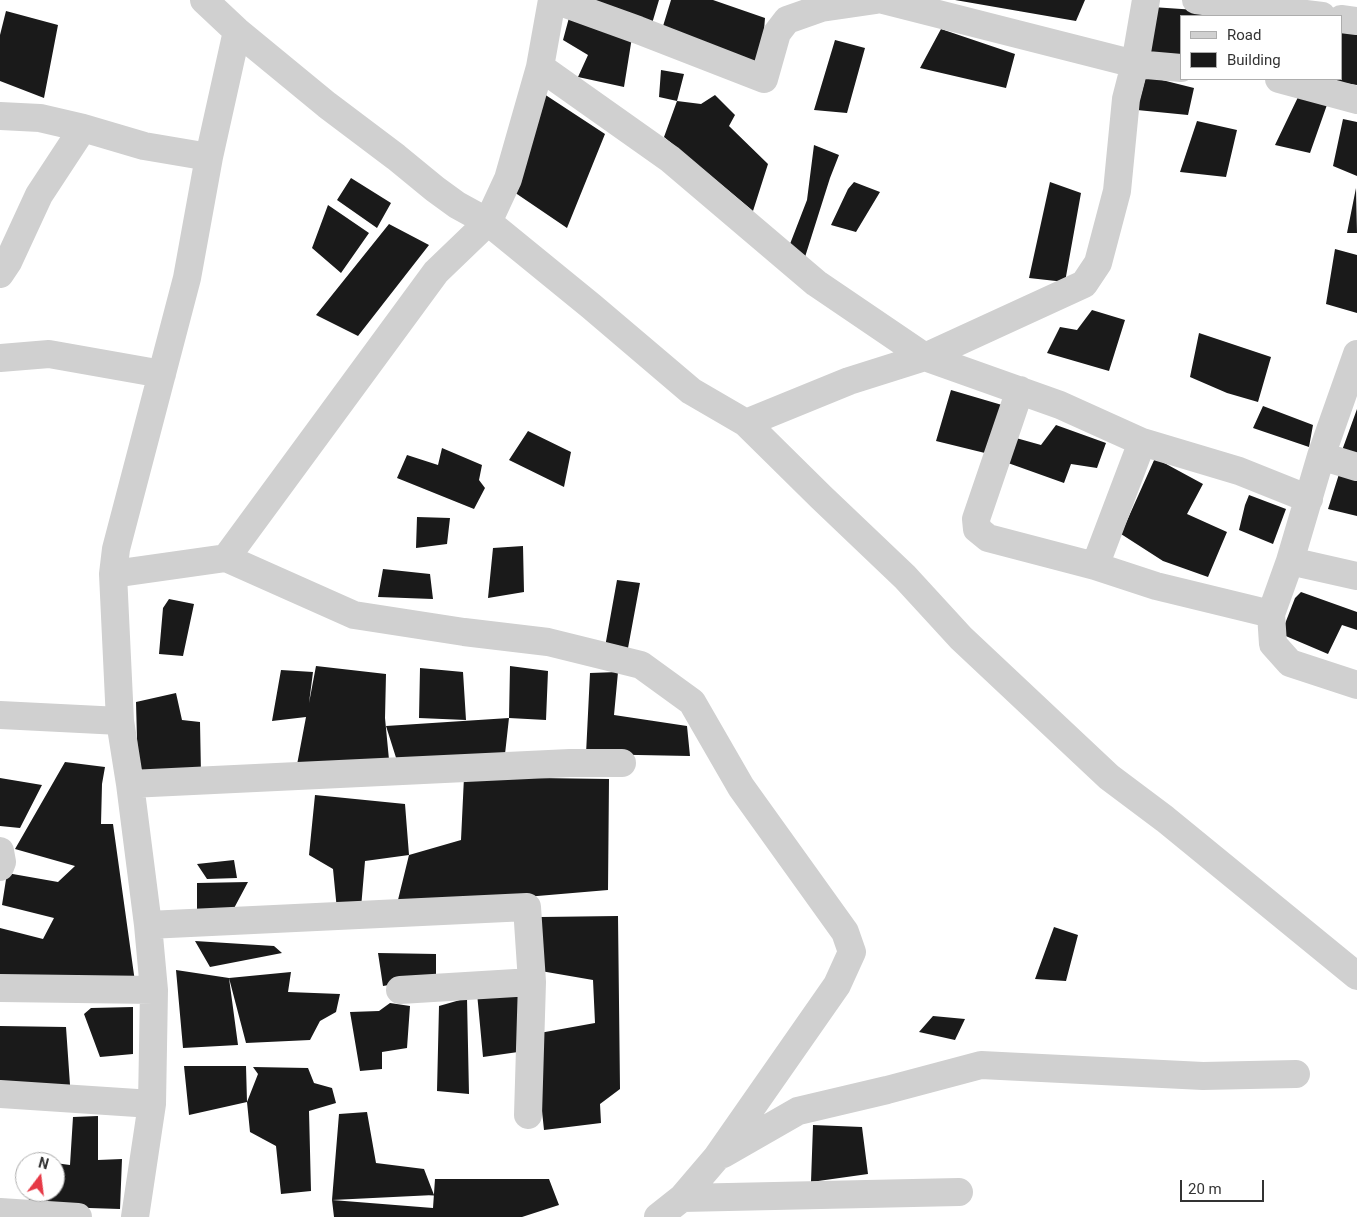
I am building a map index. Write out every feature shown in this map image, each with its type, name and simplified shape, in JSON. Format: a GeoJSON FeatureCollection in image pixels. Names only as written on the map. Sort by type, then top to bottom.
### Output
{"type":"FeatureCollection","features":[{"type":"Feature","properties":{"kind":"street"},"geometry":{"type":"LineString","coordinates":[[204,0],[237,31],[435,189],[457,205],[488,222],[691,391],[746,423],[821,498],[905,577],[961,638],[1109,777],[1165,819],[1357,976]]}},
{"type":"Feature","properties":{"kind":"street"},"geometry":{"type":"LineString","coordinates":[[226,558],[436,272],[488,222],[508,179],[540,67],[553,0],[638,30],[764,79],[776,33],[787,20],[820,8],[876,0]]}},
{"type":"Feature","properties":{"kind":"street"},"geometry":{"type":"LineString","coordinates":[[883,0],[1135,64],[1180,68]]}},
{"type":"Feature","properties":{"kind":"street"},"geometry":{"type":"LineString","coordinates":[[746,423],[848,381],[925,357],[1084,284],[1098,263],[1117,191],[1126,99],[1135,64],[1146,0]]}},
{"type":"Feature","properties":{"kind":"street"},"geometry":{"type":"LineString","coordinates":[[1196,0],[1314,15]]}},
{"type":"Feature","properties":{"kind":"street"},"geometry":{"type":"LineString","coordinates":[[1342,19],[1357,21]]}},
{"type":"Feature","properties":{"kind":"street"},"geometry":{"type":"LineString","coordinates":[[135,1217],[152,1104],[154,990],[148,925],[120,721],[113,574],[116,549],[187,278],[209,157],[237,31]]}},
{"type":"Feature","properties":{"kind":"street"},"geometry":{"type":"LineString","coordinates":[[540,67],[670,159],[816,283],[925,357],[1060,405],[1142,442],[1239,471],[1310,498]]}},
{"type":"Feature","properties":{"kind":"street"},"geometry":{"type":"LineString","coordinates":[[1283,80],[1357,100]]}},
{"type":"Feature","properties":{"kind":"street"},"geometry":{"type":"LineString","coordinates":[[0,116],[40,118],[83,128],[144,146],[209,157]]}},
{"type":"Feature","properties":{"kind":"street"},"geometry":{"type":"LineString","coordinates":[[0,274],[8,262],[39,195],[83,128]]}},
{"type":"Feature","properties":{"kind":"street"},"geometry":{"type":"LineString","coordinates":[[0,358],[49,354],[162,374]]}},
{"type":"Feature","properties":{"kind":"street"},"geometry":{"type":"LineString","coordinates":[[1355,366],[1321,456],[1310,498],[1271,614],[1273,644],[1290,663],[1357,686]]}},
{"type":"Feature","properties":{"kind":"street"},"geometry":{"type":"LineString","coordinates":[[1020,390],[976,519],[977,529],[988,538],[1095,566],[1156,586],[1271,614]]}},
{"type":"Feature","properties":{"kind":"street"},"geometry":{"type":"LineString","coordinates":[[1095,566],[1142,442]]}},
{"type":"Feature","properties":{"kind":"street"},"geometry":{"type":"LineString","coordinates":[[1321,456],[1357,467]]}},
{"type":"Feature","properties":{"kind":"street"},"geometry":{"type":"LineString","coordinates":[[113,574],[226,558],[354,615],[464,632],[548,642],[641,665],[692,702],[741,787],[845,932],[852,952],[837,985],[717,1157],[682,1198],[658,1217]]}},
{"type":"Feature","properties":{"kind":"street"},"geometry":{"type":"LineString","coordinates":[[1290,561],[1357,576]]}},
{"type":"Feature","properties":{"kind":"street"},"geometry":{"type":"LineString","coordinates":[[0,715],[120,721]]}},
{"type":"Feature","properties":{"kind":"street"},"geometry":{"type":"LineString","coordinates":[[130,784],[570,763],[622,763]]}},
{"type":"Feature","properties":{"kind":"street"},"geometry":{"type":"LineString","coordinates":[[0,851],[2,862],[0,867]]}},
{"type":"Feature","properties":{"kind":"street"},"geometry":{"type":"LineString","coordinates":[[148,925],[527,906],[532,982],[528,1115]]}},
{"type":"Feature","properties":{"kind":"street"},"geometry":{"type":"LineString","coordinates":[[400,990],[532,982]]}},
{"type":"Feature","properties":{"kind":"street"},"geometry":{"type":"LineString","coordinates":[[0,988],[154,990]]}},
{"type":"Feature","properties":{"kind":"street"},"geometry":{"type":"LineString","coordinates":[[717,1157],[798,1111],[981,1065],[1203,1076],[1296,1074]]}},
{"type":"Feature","properties":{"kind":"street"},"geometry":{"type":"LineString","coordinates":[[0,1094],[152,1104]]}},
{"type":"Feature","properties":{"kind":"street"},"geometry":{"type":"LineString","coordinates":[[682,1198],[959,1192]]}},
{"type":"Feature","properties":{"kind":"street"},"geometry":{"type":"LineString","coordinates":[[0,1212],[78,1217]]}},
{"type":"Feature","properties":{"kind":"building"},"geometry":{"type":"Polygon","coordinates":[[[571,0],[659,0],[651,27],[571,0]]]}},
{"type":"Feature","properties":{"kind":"building"},"geometry":{"type":"Polygon","coordinates":[[[671,0],[713,0],[765,18],[761,66],[660,36],[671,0]]]}},
{"type":"Feature","properties":{"kind":"building"},"geometry":{"type":"Polygon","coordinates":[[[955,0],[1085,0],[1076,21],[955,0]]]}},
{"type":"Feature","properties":{"kind":"building"},"geometry":{"type":"Polygon","coordinates":[[[1152,7],[1211,11],[1210,15],[1180,15],[1180,64],[1150,63],[1152,7]]]}},
{"type":"Feature","properties":{"kind":"building"},"geometry":{"type":"Polygon","coordinates":[[[6,11],[58,25],[44,98],[0,81],[0,35],[6,11]]]}},
{"type":"Feature","properties":{"kind":"building"},"geometry":{"type":"Polygon","coordinates":[[[570,14],[633,31],[624,87],[578,77],[588,55],[563,40],[570,14]]]}},
{"type":"Feature","properties":{"kind":"building"},"geometry":{"type":"Polygon","coordinates":[[[1342,24],[1357,27],[1357,85],[1324,80],[1342,80],[1342,24]]]}},
{"type":"Feature","properties":{"kind":"building"},"geometry":{"type":"Polygon","coordinates":[[[941,29],[1015,54],[1006,88],[920,68],[941,29]]]}},
{"type":"Feature","properties":{"kind":"building"},"geometry":{"type":"Polygon","coordinates":[[[835,40],[865,48],[847,113],[814,110],[835,40]]]}},
{"type":"Feature","properties":{"kind":"building"},"geometry":{"type":"Polygon","coordinates":[[[661,70],[684,74],[677,101],[659,97],[661,70]]]}},
{"type":"Feature","properties":{"kind":"building"},"geometry":{"type":"Polygon","coordinates":[[[1146,76],[1194,88],[1188,115],[1137,110],[1146,76]]]}},
{"type":"Feature","properties":{"kind":"building"},"geometry":{"type":"Polygon","coordinates":[[[541,92],[605,134],[567,228],[514,192],[541,92]]]}},
{"type":"Feature","properties":{"kind":"building"},"geometry":{"type":"Polygon","coordinates":[[[715,95],[735,115],[729,126],[768,164],[753,211],[664,137],[677,101],[701,104],[715,95]]]}},
{"type":"Feature","properties":{"kind":"building"},"geometry":{"type":"Polygon","coordinates":[[[1299,95],[1328,102],[1310,153],[1275,145],[1299,95]]]}},
{"type":"Feature","properties":{"kind":"building"},"geometry":{"type":"Polygon","coordinates":[[[1343,119],[1357,122],[1357,176],[1333,166],[1343,119]]]}},
{"type":"Feature","properties":{"kind":"building"},"geometry":{"type":"Polygon","coordinates":[[[1197,121],[1237,130],[1226,177],[1180,172],[1197,121]]]}},
{"type":"Feature","properties":{"kind":"building"},"geometry":{"type":"Polygon","coordinates":[[[814,145],[839,155],[805,257],[790,244],[807,200],[814,145]]]}},
{"type":"Feature","properties":{"kind":"building"},"geometry":{"type":"Polygon","coordinates":[[[351,178],[391,203],[377,228],[337,200],[351,178]]]}},
{"type":"Feature","properties":{"kind":"building"},"geometry":{"type":"Polygon","coordinates":[[[854,182],[880,192],[856,232],[831,225],[848,189],[854,182]]]}},
{"type":"Feature","properties":{"kind":"building"},"geometry":{"type":"Polygon","coordinates":[[[1050,182],[1081,193],[1065,282],[1029,278],[1050,182]]]}},
{"type":"Feature","properties":{"kind":"building"},"geometry":{"type":"Polygon","coordinates":[[[1356,188],[1357,233],[1347,233],[1356,188]]]}},
{"type":"Feature","properties":{"kind":"building"},"geometry":{"type":"Polygon","coordinates":[[[328,205],[369,233],[341,273],[312,248],[328,205]]]}},
{"type":"Feature","properties":{"kind":"building"},"geometry":{"type":"Polygon","coordinates":[[[389,224],[429,245],[358,336],[316,315],[389,224]]]}},
{"type":"Feature","properties":{"kind":"building"},"geometry":{"type":"Polygon","coordinates":[[[1335,249],[1357,255],[1357,313],[1326,304],[1335,249]]]}},
{"type":"Feature","properties":{"kind":"building"},"geometry":{"type":"Polygon","coordinates":[[[1092,310],[1125,320],[1109,371],[1047,353],[1060,327],[1077,330],[1092,310]]]}},
{"type":"Feature","properties":{"kind":"building"},"geometry":{"type":"Polygon","coordinates":[[[1199,333],[1271,357],[1258,402],[1227,393],[1190,377],[1199,333]]]}},
{"type":"Feature","properties":{"kind":"building"},"geometry":{"type":"Polygon","coordinates":[[[951,390],[1002,405],[989,454],[936,441],[951,390]]]}},
{"type":"Feature","properties":{"kind":"building"},"geometry":{"type":"Polygon","coordinates":[[[1263,406],[1313,425],[1309,447],[1253,428],[1263,406]]]}},
{"type":"Feature","properties":{"kind":"building"},"geometry":{"type":"Polygon","coordinates":[[[1357,409],[1357,460],[1340,456],[1357,409]]]}},
{"type":"Feature","properties":{"kind":"building"},"geometry":{"type":"Polygon","coordinates":[[[1056,425],[1106,443],[1097,468],[1071,464],[1064,483],[1008,463],[1016,438],[1041,445],[1056,425]]]}},
{"type":"Feature","properties":{"kind":"building"},"geometry":{"type":"Polygon","coordinates":[[[528,431],[571,452],[564,487],[509,460],[528,431]]]}},
{"type":"Feature","properties":{"kind":"building"},"geometry":{"type":"Polygon","coordinates":[[[442,448],[482,465],[479,480],[485,488],[474,509],[397,478],[407,455],[438,465],[442,448]]]}},
{"type":"Feature","properties":{"kind":"building"},"geometry":{"type":"Polygon","coordinates":[[[1155,458],[1203,484],[1187,514],[1227,532],[1208,577],[1163,561],[1121,534],[1155,458]]]}},
{"type":"Feature","properties":{"kind":"building"},"geometry":{"type":"Polygon","coordinates":[[[1339,474],[1357,478],[1357,516],[1328,509],[1339,474]]]}},
{"type":"Feature","properties":{"kind":"building"},"geometry":{"type":"Polygon","coordinates":[[[1249,495],[1286,509],[1273,544],[1239,530],[1249,495]]]}},
{"type":"Feature","properties":{"kind":"building"},"geometry":{"type":"Polygon","coordinates":[[[417,517],[450,518],[447,544],[416,548],[417,517]]]}},
{"type":"Feature","properties":{"kind":"building"},"geometry":{"type":"Polygon","coordinates":[[[523,546],[524,592],[488,598],[493,548],[523,546]]]}},
{"type":"Feature","properties":{"kind":"building"},"geometry":{"type":"Polygon","coordinates":[[[383,569],[430,574],[433,599],[378,597],[383,569]]]}},
{"type":"Feature","properties":{"kind":"building"},"geometry":{"type":"Polygon","coordinates":[[[617,580],[640,583],[628,648],[605,647],[617,580]]]}},
{"type":"Feature","properties":{"kind":"building"},"geometry":{"type":"Polygon","coordinates":[[[1301,592],[1357,612],[1357,630],[1342,625],[1328,654],[1281,634],[1295,598],[1301,592]]]}},
{"type":"Feature","properties":{"kind":"building"},"geometry":{"type":"Polygon","coordinates":[[[169,599],[194,604],[183,656],[159,654],[163,608],[169,599]]]}},
{"type":"Feature","properties":{"kind":"building"},"geometry":{"type":"Polygon","coordinates":[[[316,666],[386,674],[385,718],[390,770],[296,770],[306,717],[272,721],[281,670],[313,672],[309,703],[316,666]]]}},
{"type":"Feature","properties":{"kind":"building"},"geometry":{"type":"Polygon","coordinates":[[[510,666],[548,671],[546,720],[509,718],[510,666]]]}},
{"type":"Feature","properties":{"kind":"building"},"geometry":{"type":"Polygon","coordinates":[[[420,668],[463,672],[466,720],[419,718],[420,668]]]}},
{"type":"Feature","properties":{"kind":"building"},"geometry":{"type":"Polygon","coordinates":[[[618,672],[614,715],[687,726],[690,756],[586,754],[590,673],[618,672]]]}},
{"type":"Feature","properties":{"kind":"building"},"geometry":{"type":"Polygon","coordinates":[[[176,693],[182,720],[200,722],[201,774],[138,776],[136,702],[176,693]]]}},
{"type":"Feature","properties":{"kind":"building"},"geometry":{"type":"Polygon","coordinates":[[[509,718],[505,754],[398,764],[386,726],[509,718]]]}},
{"type":"Feature","properties":{"kind":"building"},"geometry":{"type":"Polygon","coordinates":[[[65,762],[105,767],[102,784],[101,824],[113,824],[135,982],[0,980],[0,928],[43,939],[54,918],[2,905],[7,873],[58,882],[75,866],[15,849],[65,762]]]}},
{"type":"Feature","properties":{"kind":"building"},"geometry":{"type":"Polygon","coordinates":[[[464,777],[609,779],[608,890],[396,908],[409,855],[461,840],[464,777]]]}},
{"type":"Feature","properties":{"kind":"building"},"geometry":{"type":"Polygon","coordinates":[[[0,778],[42,785],[20,828],[0,826],[0,778]]]}},
{"type":"Feature","properties":{"kind":"building"},"geometry":{"type":"Polygon","coordinates":[[[315,795],[405,804],[409,855],[365,861],[361,908],[337,910],[333,869],[309,855],[315,795]]]}},
{"type":"Feature","properties":{"kind":"building"},"geometry":{"type":"Polygon","coordinates":[[[234,860],[237,878],[207,879],[197,864],[234,860]]]}},
{"type":"Feature","properties":{"kind":"building"},"geometry":{"type":"Polygon","coordinates":[[[248,882],[232,912],[197,919],[197,883],[248,882]]]}},
{"type":"Feature","properties":{"kind":"building"},"geometry":{"type":"Polygon","coordinates":[[[618,916],[620,1089],[600,1104],[601,1123],[544,1130],[534,1034],[595,1023],[593,980],[535,970],[541,917],[618,916]]]}},
{"type":"Feature","properties":{"kind":"building"},"geometry":{"type":"Polygon","coordinates":[[[1054,927],[1078,935],[1066,981],[1035,979],[1054,927]]]}},
{"type":"Feature","properties":{"kind":"building"},"geometry":{"type":"Polygon","coordinates":[[[195,941],[274,946],[282,953],[210,967],[195,941]]]}},
{"type":"Feature","properties":{"kind":"building"},"geometry":{"type":"Polygon","coordinates":[[[378,953],[436,954],[436,977],[383,986],[378,953]]]}},
{"type":"Feature","properties":{"kind":"building"},"geometry":{"type":"Polygon","coordinates":[[[176,970],[229,978],[238,1045],[183,1048],[176,970]]]}},
{"type":"Feature","properties":{"kind":"building"},"geometry":{"type":"Polygon","coordinates":[[[291,972],[288,992],[340,994],[336,1012],[320,1021],[310,1040],[246,1043],[229,978],[291,972]]]}},
{"type":"Feature","properties":{"kind":"building"},"geometry":{"type":"Polygon","coordinates":[[[477,993],[520,993],[518,1052],[483,1057],[477,993]]]}},
{"type":"Feature","properties":{"kind":"building"},"geometry":{"type":"Polygon","coordinates":[[[467,998],[469,1094],[437,1091],[439,1006],[467,998]]]}},
{"type":"Feature","properties":{"kind":"building"},"geometry":{"type":"Polygon","coordinates":[[[390,1003],[410,1006],[407,1048],[382,1052],[382,1069],[360,1071],[350,1012],[379,1011],[390,1003]]]}},
{"type":"Feature","properties":{"kind":"building"},"geometry":{"type":"Polygon","coordinates":[[[133,1007],[133,1054],[100,1057],[84,1014],[91,1008],[133,1007]]]}},
{"type":"Feature","properties":{"kind":"building"},"geometry":{"type":"Polygon","coordinates":[[[933,1016],[965,1019],[955,1040],[919,1032],[933,1016]]]}},
{"type":"Feature","properties":{"kind":"building"},"geometry":{"type":"Polygon","coordinates":[[[0,1026],[66,1027],[70,1085],[0,1089],[0,1026]]]}},
{"type":"Feature","properties":{"kind":"building"},"geometry":{"type":"Polygon","coordinates":[[[184,1066],[246,1066],[247,1102],[189,1115],[184,1066]]]}},
{"type":"Feature","properties":{"kind":"building"},"geometry":{"type":"Polygon","coordinates":[[[253,1067],[308,1068],[314,1083],[332,1088],[336,1103],[309,1111],[311,1191],[281,1194],[276,1146],[250,1132],[247,1102],[258,1074],[253,1067]]]}},
{"type":"Feature","properties":{"kind":"building"},"geometry":{"type":"Polygon","coordinates":[[[367,1112],[376,1163],[424,1169],[434,1195],[332,1200],[339,1114],[367,1112]]]}},
{"type":"Feature","properties":{"kind":"building"},"geometry":{"type":"Polygon","coordinates":[[[98,1116],[98,1160],[122,1159],[120,1209],[27,1206],[28,1202],[65,1202],[65,1164],[70,1165],[73,1117],[98,1116]]]}},
{"type":"Feature","properties":{"kind":"building"},"geometry":{"type":"Polygon","coordinates":[[[813,1125],[862,1127],[868,1174],[811,1182],[813,1125]]]}},
{"type":"Feature","properties":{"kind":"building"},"geometry":{"type":"Polygon","coordinates":[[[435,1179],[549,1179],[559,1205],[522,1217],[334,1217],[332,1200],[433,1208],[435,1179]]]}}]}
